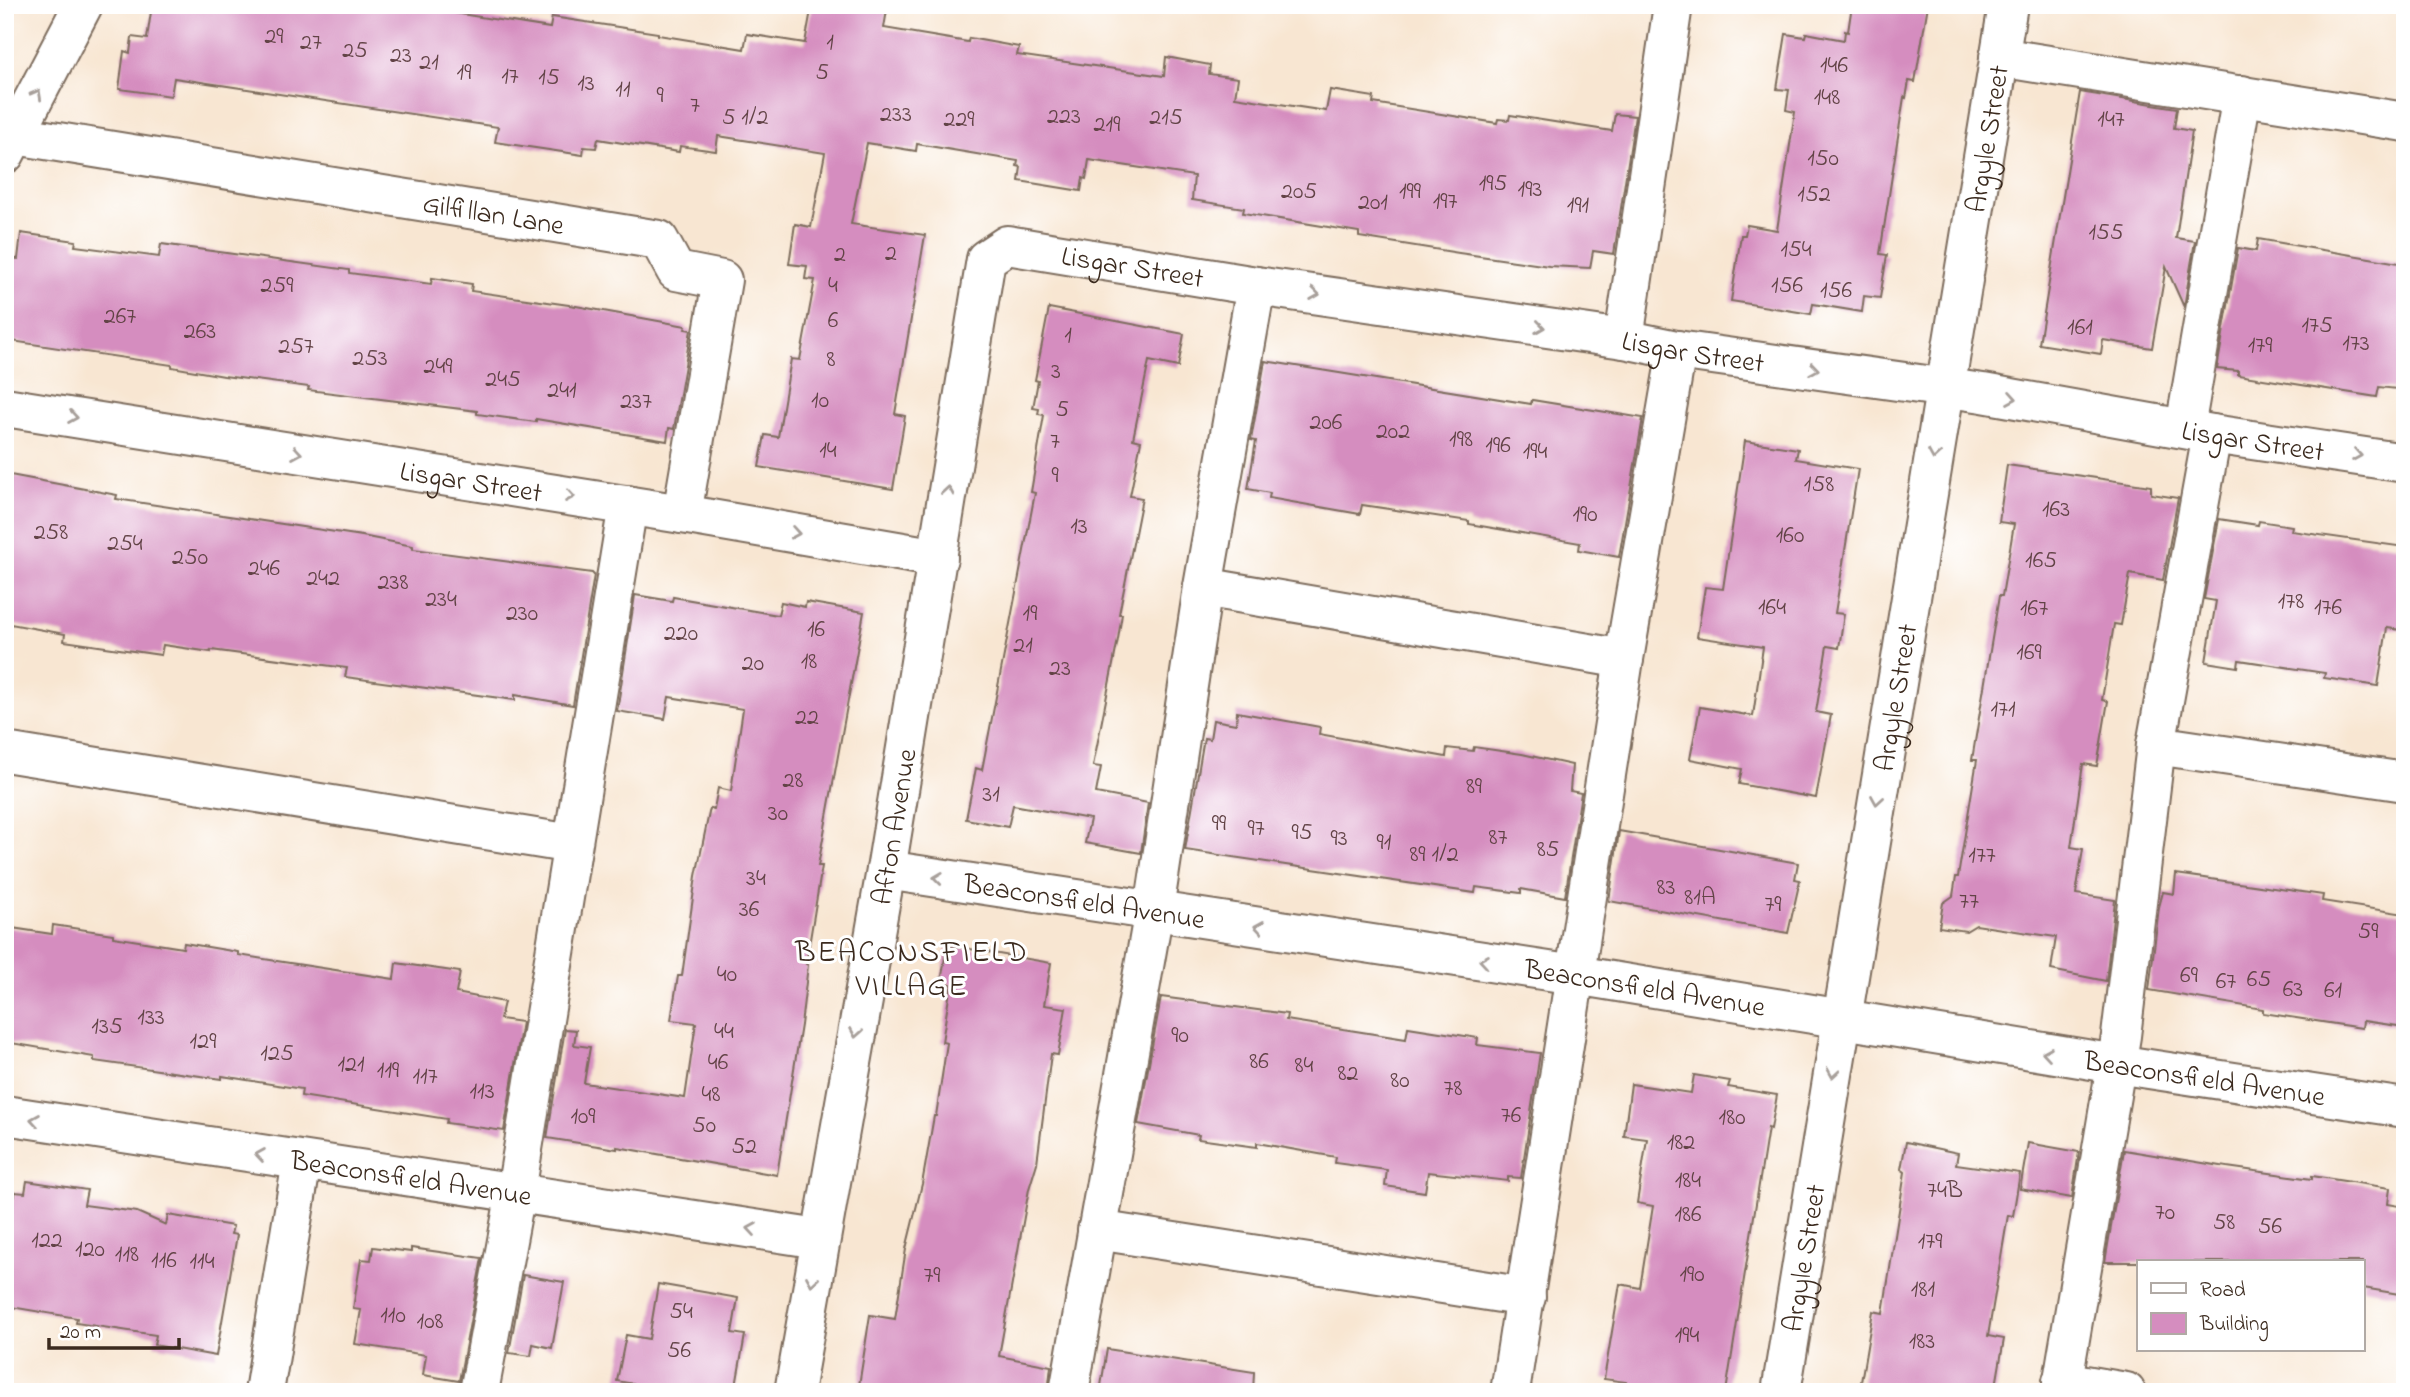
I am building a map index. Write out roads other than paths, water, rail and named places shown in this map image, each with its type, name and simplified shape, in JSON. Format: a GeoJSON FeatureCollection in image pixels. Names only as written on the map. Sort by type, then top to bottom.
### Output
{"type":"FeatureCollection","features":[{"type":"Feature","properties":{"kind":"street"},"geometry":{"type":"LineString","coordinates":[[10,145],[83,5]]}},
{"type":"Feature","properties":{"kind":"street","name":"Argyle Street"},"geometry":{"type":"LineString","coordinates":[[1781,1392],[2008,5]]}},
{"type":"Feature","properties":{"kind":"street"},"geometry":{"type":"LineString","coordinates":[[1624,340],[1666,6]]}},
{"type":"Feature","properties":{"kind":"street"},"geometry":{"type":"LineString","coordinates":[[1999,57],[2405,122]]}},
{"type":"Feature","properties":{"kind":"street"},"geometry":{"type":"LineString","coordinates":[[2126,1392],[2062,1387],[2116,1064],[2242,95]]}},
{"type":"Feature","properties":{"kind":"street","name":"Gilfillan Lane"},"geometry":{"type":"LineString","coordinates":[[10,145],[659,240],[676,271],[722,280],[682,514]]}},
{"type":"Feature","properties":{"kind":"street","name":"Lisgar Street"},"geometry":{"type":"LineString","coordinates":[[986,259],[1007,246],[1677,350],[1944,387],[2405,463]]}},
{"type":"Feature","properties":{"kind":"street","name":"Afton Avenue"},"geometry":{"type":"LineString","coordinates":[[793,1392],[886,870],[986,259]]}},
{"type":"Feature","properties":{"kind":"street"},"geometry":{"type":"LineString","coordinates":[[1069,1392],[1154,910],[1203,587],[1256,286]]}},
{"type":"Feature","properties":{"kind":"street"},"geometry":{"type":"LineString","coordinates":[[1510,1392],[1624,659],[1677,350]]}},
{"type":"Feature","properties":{"kind":"street","name":"Lisgar Street"},"geometry":{"type":"LineString","coordinates":[[5,407],[628,505],[938,558]]}},
{"type":"Feature","properties":{"kind":"street"},"geometry":{"type":"LineString","coordinates":[[479,1392],[516,1192],[628,505]]}},
{"type":"Feature","properties":{"kind":"street"},"geometry":{"type":"LineString","coordinates":[[1203,587],[1624,659]]}},
{"type":"Feature","properties":{"kind":"street"},"geometry":{"type":"LineString","coordinates":[[2157,745],[2405,782]]}},
{"type":"Feature","properties":{"kind":"street"},"geometry":{"type":"LineString","coordinates":[[5,752],[572,845]]}},
{"type":"Feature","properties":{"kind":"street","name":"Beaconsfield Avenue"},"geometry":{"type":"LineString","coordinates":[[886,870],[1575,975],[2116,1064],[2405,1108]]}},
{"type":"Feature","properties":{"kind":"street","name":"Beaconsfield Avenue"},"geometry":{"type":"LineString","coordinates":[[5,1115],[819,1239]]}},
{"type":"Feature","properties":{"kind":"street"},"geometry":{"type":"LineString","coordinates":[[264,1392],[302,1161]]}},
{"type":"Feature","properties":{"kind":"street"},"geometry":{"type":"LineString","coordinates":[[1097,1230],[1526,1297]]}},
{"type":"Feature","properties":{"kind":"district","name":"BEACONSFIELD VILLAGE"},"geometry":{"type":"Point","coordinates":[912,968]}}]}
